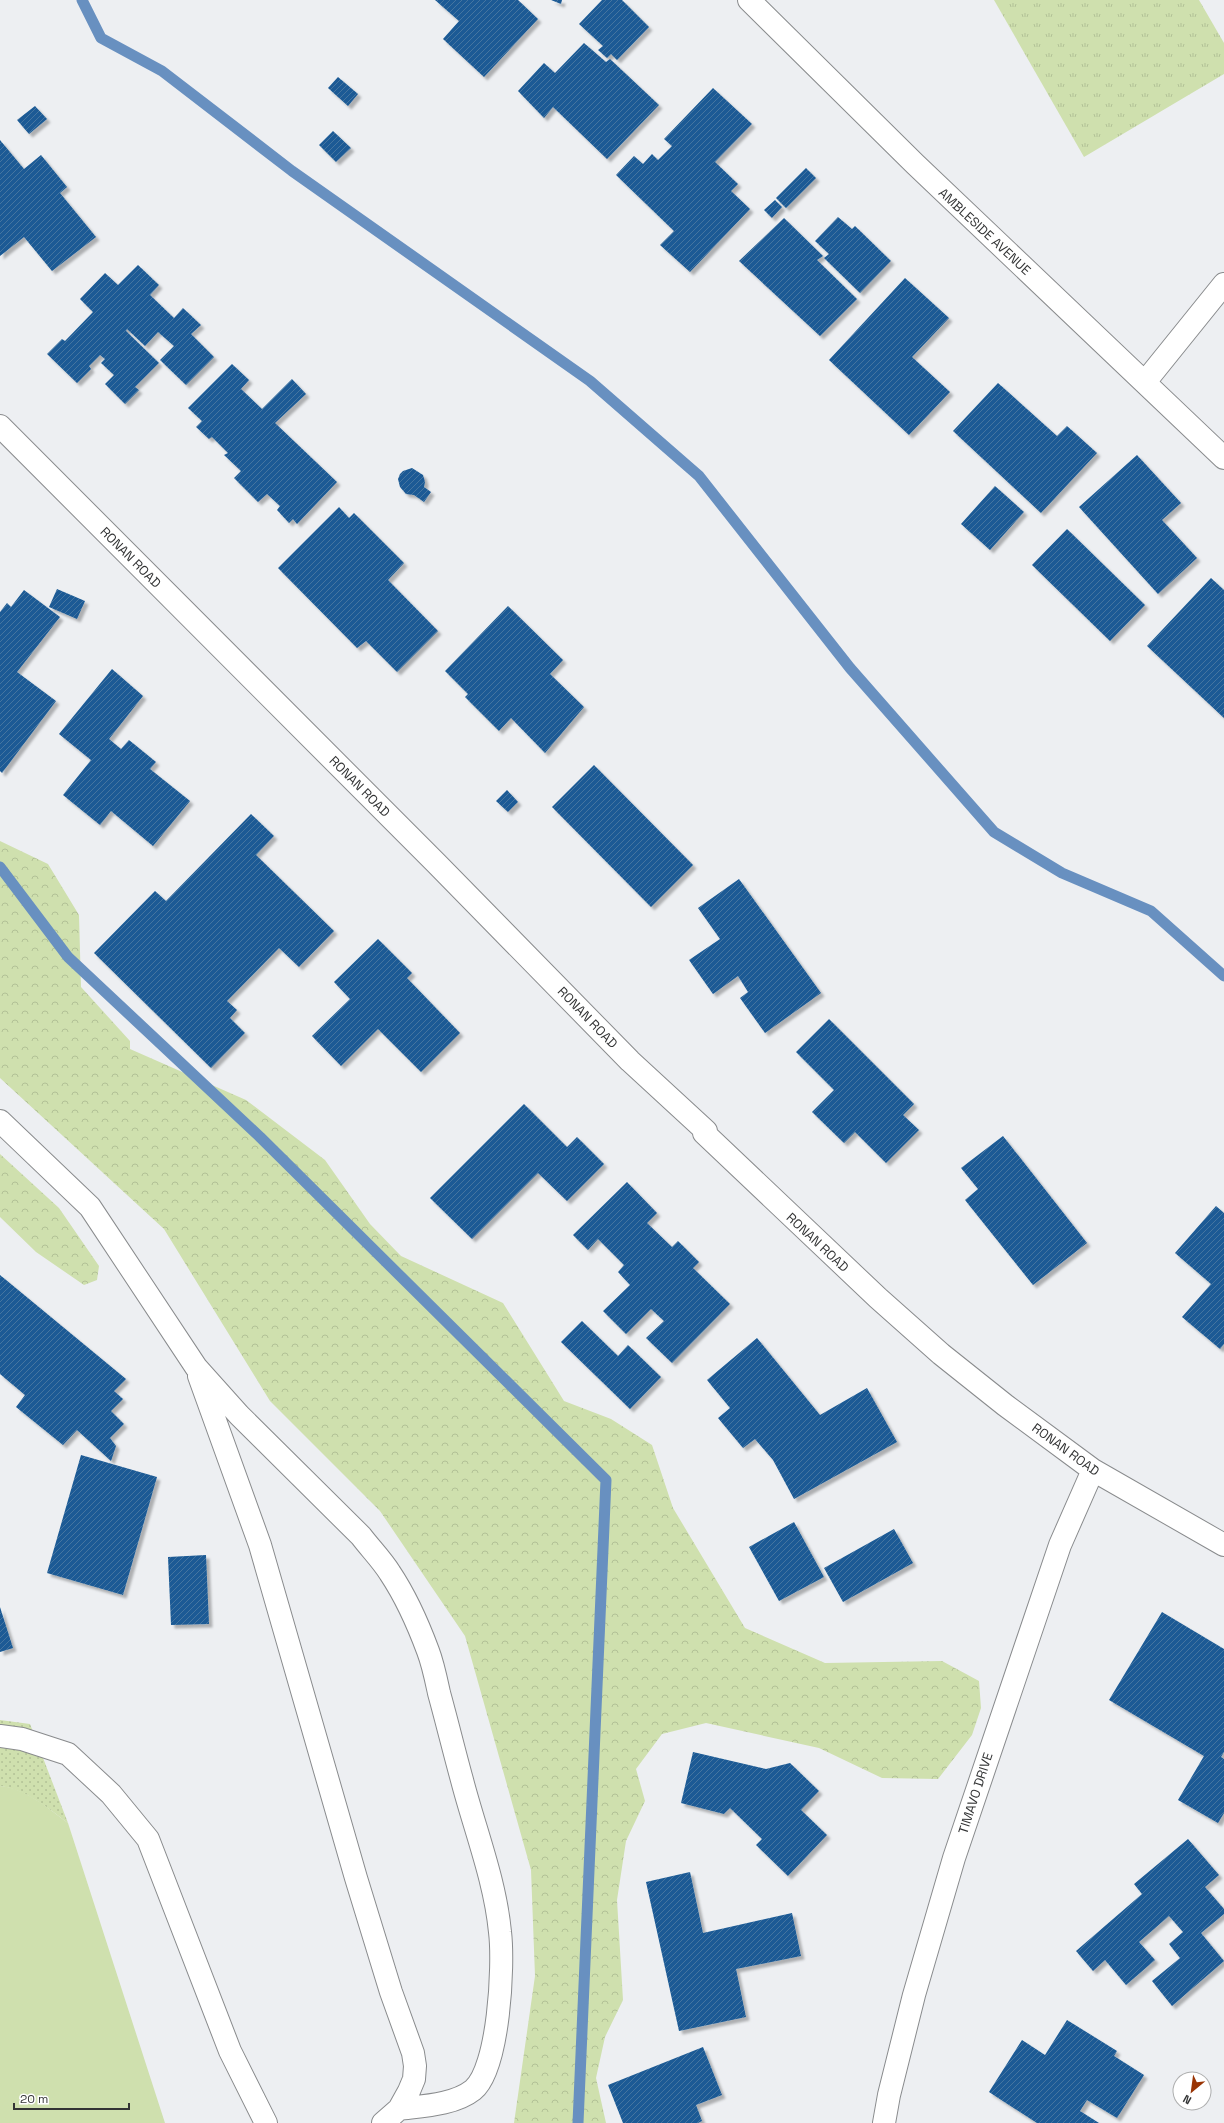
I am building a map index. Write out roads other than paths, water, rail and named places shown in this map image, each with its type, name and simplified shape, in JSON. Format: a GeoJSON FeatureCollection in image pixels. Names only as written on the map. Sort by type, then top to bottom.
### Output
{"type":"FeatureCollection","features":[{"type":"Feature","properties":{"kind":"street","name":"AMBLESIDE AVENUE"},"geometry":{"type":"LineString","coordinates":[[749,0],[915,164],[1224,458]]}},
{"type":"Feature","properties":{"kind":"street"},"geometry":{"type":"LineString","coordinates":[[1145,382],[1224,284]]}},
{"type":"Feature","properties":{"kind":"street","name":"RONAN ROAD"},"geometry":{"type":"LineString","coordinates":[[0,426],[422,848],[630,1061],[706,1131],[704,1133],[878,1298],[941,1354],[1004,1405],[1092,1470],[1224,1545]]}},
{"type":"Feature","properties":{"kind":"street"},"geometry":{"type":"LineString","coordinates":[[0,1121],[90,1207],[196,1367],[239,1414],[361,1536],[390,1572],[406,1601],[429,1652],[478,1840],[496,1900],[501,1934],[501,1962],[494,2038],[487,2070],[473,2090],[445,2102],[391,2116]]}},
{"type":"Feature","properties":{"kind":"street"},"geometry":{"type":"LineString","coordinates":[[196,1367],[260,1545],[358,1885],[391,1992],[413,2053],[415,2066],[414,2079],[391,2116]]}},
{"type":"Feature","properties":{"kind":"street","name":"TIMAVO DRIVE"},"geometry":{"type":"LineString","coordinates":[[884,2123],[889,2095],[914,1995],[954,1858],[1060,1545],[1092,1470]]}},
{"type":"Feature","properties":{"kind":"street"},"geometry":{"type":"LineString","coordinates":[[0,1736],[22,1739],[68,1754],[111,1794],[148,1839],[230,2051],[266,2123]]}},
{"type":"Feature","properties":{"kind":"waterway"},"geometry":{"type":"LineString","coordinates":[[82,0],[101,38],[162,71],[292,171],[590,381],[699,476],[850,668],[994,832],[1062,873],[1151,911],[1224,976]]}},
{"type":"Feature","properties":{"kind":"waterway"},"geometry":{"type":"LineString","coordinates":[[0,867],[68,957],[260,1137],[606,1480],[578,2123]]}}]}
